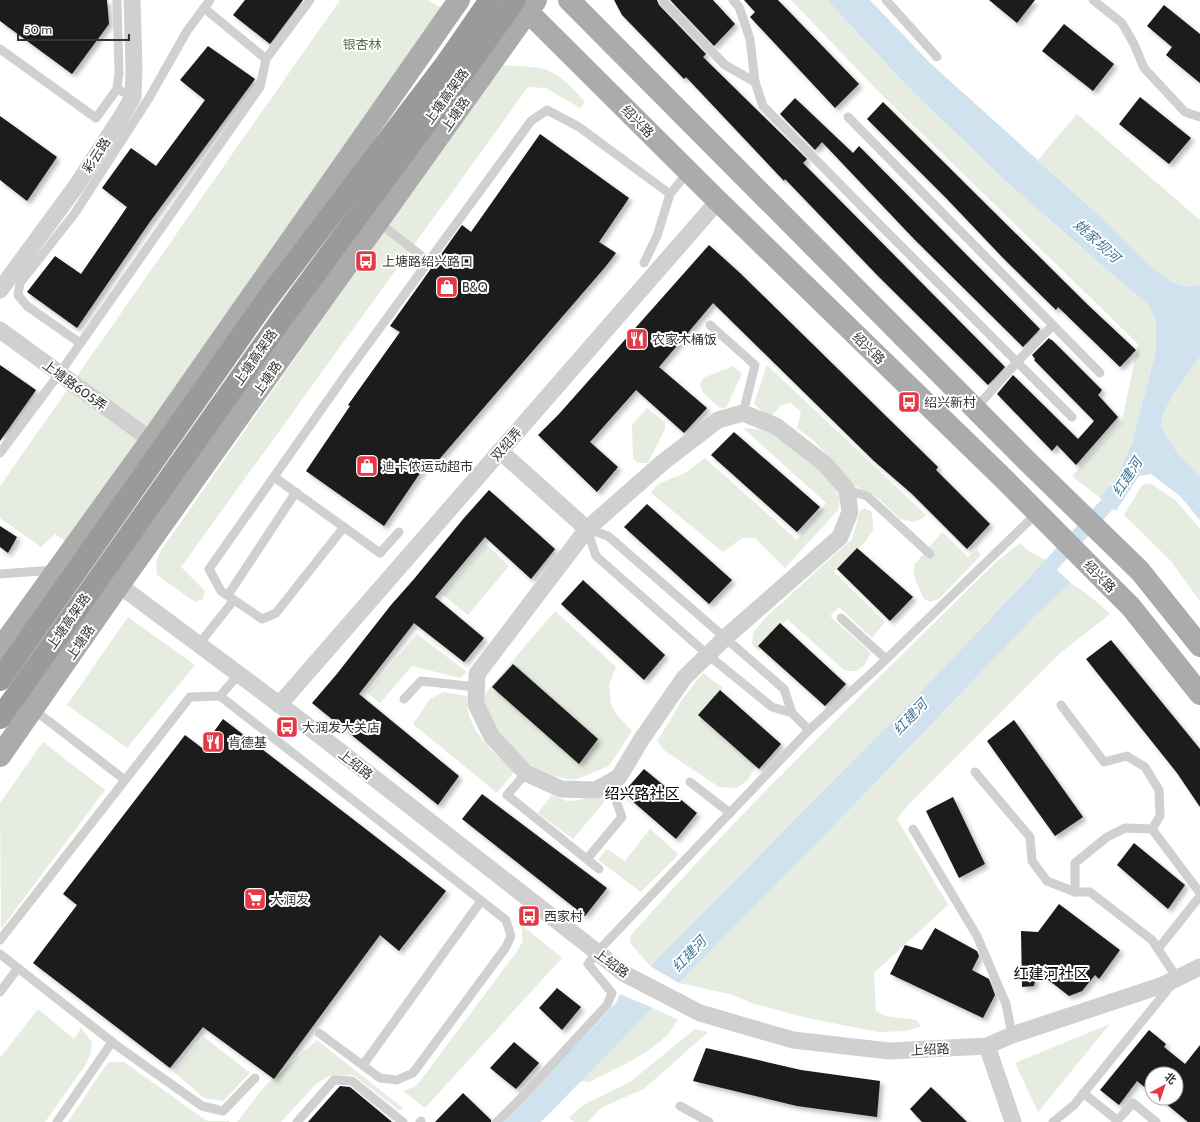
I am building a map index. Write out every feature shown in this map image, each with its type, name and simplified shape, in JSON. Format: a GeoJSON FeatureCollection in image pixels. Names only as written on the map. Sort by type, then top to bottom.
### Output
{"type":"FeatureCollection","features":[{"type":"Feature","properties":{"kind":"highway","name":"上塘高架路"},"geometry":{"type":"LineString","coordinates":[[0,680],[265,302],[444,65],[490,0]]}},
{"type":"Feature","properties":{"kind":"highway","name":"上塘高架路"},"geometry":{"type":"LineString","coordinates":[[0,718],[279,322],[460,77],[524,3]]}},
{"type":"Feature","properties":{"kind":"main road"},"geometry":{"type":"LineString","coordinates":[[0,649],[151,440],[459,0]]}},
{"type":"Feature","properties":{"kind":"main road"},"geometry":{"type":"LineString","coordinates":[[569,0],[976,409],[1140,571],[1200,646]]}},
{"type":"Feature","properties":{"kind":"main road","name":"绍兴路"},"geometry":{"type":"LineString","coordinates":[[524,3],[688,172],[1070,545],[1131,607],[1200,694]]}},
{"type":"Feature","properties":{"kind":"main road","name":"上塘路"},"geometry":{"type":"LineString","coordinates":[[0,756],[119,585],[378,222],[524,3]]}},
{"type":"Feature","properties":{"kind":"street","name":"彩云路"},"geometry":{"type":"LineString","coordinates":[[0,290],[65,214],[90,165],[120,119],[139,101],[134,67],[132,0]]}},
{"type":"Feature","properties":{"kind":"street","name":"双绍弄"},"geometry":{"type":"LineString","coordinates":[[280,705],[718,201]]}},
{"type":"Feature","properties":{"kind":"street","name":"上塘路605弄"},"geometry":{"type":"LineString","coordinates":[[0,330],[151,440]]}},
{"type":"Feature","properties":{"kind":"street"},"geometry":{"type":"LineString","coordinates":[[743,413],[776,426],[826,465],[847,490],[850,512],[840,537],[726,637],[684,678],[641,740],[619,777],[596,790],[561,790],[526,773],[492,737],[476,704],[477,674],[586,529],[662,463],[718,420],[743,413]]}},
{"type":"Feature","properties":{"kind":"street"},"geometry":{"type":"LineString","coordinates":[[500,451],[586,529]]}},
{"type":"Feature","properties":{"kind":"street","name":"上绍路"},"geometry":{"type":"LineString","coordinates":[[119,585],[280,705],[625,974],[700,1012],[793,1040],[889,1051],[987,1046],[1012,1035],[1162,984],[1200,967]]}},
{"type":"Feature","properties":{"kind":"street"},"geometry":{"type":"LineString","coordinates":[[987,1046],[1013,1122]]}},
{"type":"Feature","properties":{"kind":"lane"},"geometry":{"type":"LineString","coordinates":[[0,49],[96,118],[118,89],[117,0]]}},
{"type":"Feature","properties":{"kind":"lane"},"geometry":{"type":"LineString","coordinates":[[118,89],[139,101],[210,0]]}},
{"type":"Feature","properties":{"kind":"lane"},"geometry":{"type":"LineString","coordinates":[[0,453],[59,374],[260,87],[266,59],[310,0]]}},
{"type":"Feature","properties":{"kind":"lane"},"geometry":{"type":"LineString","coordinates":[[733,0],[739,7],[750,39],[755,82],[763,106],[1072,417]]}},
{"type":"Feature","properties":{"kind":"lane"},"geometry":{"type":"LineString","coordinates":[[886,0],[937,57]]}},
{"type":"Feature","properties":{"kind":"lane"},"geometry":{"type":"LineString","coordinates":[[1093,0],[1122,23],[1134,44],[1144,68],[1185,112],[1200,116]]}},
{"type":"Feature","properties":{"kind":"lane"},"geometry":{"type":"LineString","coordinates":[[663,1],[725,65],[755,82]]}},
{"type":"Feature","properties":{"kind":"lane"},"geometry":{"type":"LineString","coordinates":[[204,8],[266,59]]}},
{"type":"Feature","properties":{"kind":"lane"},"geometry":{"type":"LineString","coordinates":[[344,527],[276,613],[262,619],[221,591],[209,569],[347,373],[531,121],[547,110],[579,127],[670,194]]}},
{"type":"Feature","properties":{"kind":"lane"},"geometry":{"type":"LineString","coordinates":[[848,117],[1100,373]]}},
{"type":"Feature","properties":{"kind":"lane"},"geometry":{"type":"LineString","coordinates":[[644,263],[657,236],[670,194],[688,172]]}},
{"type":"Feature","properties":{"kind":"lane"},"geometry":{"type":"LineString","coordinates":[[65,214],[20,283],[18,295],[27,306],[80,343]]}},
{"type":"Feature","properties":{"kind":"lane"},"geometry":{"type":"LineString","coordinates":[[378,222],[428,261]]}},
{"type":"Feature","properties":{"kind":"lane"},"geometry":{"type":"LineString","coordinates":[[710,325],[755,365],[743,413]]}},
{"type":"Feature","properties":{"kind":"lane"},"geometry":{"type":"LineString","coordinates":[[976,409],[1017,362],[1053,325]]}},
{"type":"Feature","properties":{"kind":"lane"},"geometry":{"type":"LineString","coordinates":[[274,477],[380,553],[399,532]]}},
{"type":"Feature","properties":{"kind":"lane"},"geometry":{"type":"LineString","coordinates":[[847,490],[867,496],[930,554]]}},
{"type":"Feature","properties":{"kind":"lane"},"geometry":{"type":"LineString","coordinates":[[199,644],[231,597],[296,492]]}},
{"type":"Feature","properties":{"kind":"lane"},"geometry":{"type":"LineString","coordinates":[[497,1122],[607,1006],[612,993],[588,964],[597,952],[809,730],[886,659],[1037,513]]}},
{"type":"Feature","properties":{"kind":"lane"},"geometry":{"type":"LineString","coordinates":[[586,529],[608,536],[784,689],[792,713],[809,730]]}},
{"type":"Feature","properties":{"kind":"lane"},"geometry":{"type":"LineString","coordinates":[[586,529],[596,556],[708,654],[772,707],[792,713]]}},
{"type":"Feature","properties":{"kind":"lane"},"geometry":{"type":"LineString","coordinates":[[0,574],[57,570]]}},
{"type":"Feature","properties":{"kind":"lane"},"geometry":{"type":"LineString","coordinates":[[841,618],[886,659]]}},
{"type":"Feature","properties":{"kind":"lane"},"geometry":{"type":"LineString","coordinates":[[220,696],[239,674]]}},
{"type":"Feature","properties":{"kind":"lane"},"geometry":{"type":"LineString","coordinates":[[404,699],[421,681],[477,687]]}},
{"type":"Feature","properties":{"kind":"lane"},"geometry":{"type":"LineString","coordinates":[[0,940],[190,697],[220,696],[506,920],[511,936],[501,953],[414,1073],[397,1080],[380,1078],[319,1033]]}},
{"type":"Feature","properties":{"kind":"lane"},"geometry":{"type":"LineString","coordinates":[[1061,705],[1104,762],[1127,756],[1145,767],[1159,790],[1160,816],[1152,829]]}},
{"type":"Feature","properties":{"kind":"lane"},"geometry":{"type":"LineString","coordinates":[[33,709],[125,780]]}},
{"type":"Feature","properties":{"kind":"lane"},"geometry":{"type":"LineString","coordinates":[[975,772],[1030,836],[1032,861],[1047,881],[1075,892],[1090,892],[1152,940],[1177,978],[1074,1105],[1053,1122]]}},
{"type":"Feature","properties":{"kind":"lane"},"geometry":{"type":"LineString","coordinates":[[526,773],[507,796],[599,869]]}},
{"type":"Feature","properties":{"kind":"lane"},"geometry":{"type":"LineString","coordinates":[[587,859],[622,817],[614,795],[614,780]]}},
{"type":"Feature","properties":{"kind":"lane"},"geometry":{"type":"LineString","coordinates":[[690,782],[730,813]]}},
{"type":"Feature","properties":{"kind":"lane"},"geometry":{"type":"LineString","coordinates":[[1075,892],[1075,863],[1107,838],[1125,828],[1152,829]]}},
{"type":"Feature","properties":{"kind":"lane"},"geometry":{"type":"LineString","coordinates":[[912,829],[977,936],[1006,1004],[1012,1035]]}},
{"type":"Feature","properties":{"kind":"lane"},"geometry":{"type":"LineString","coordinates":[[1152,829],[1200,894],[1158,949]]}},
{"type":"Feature","properties":{"kind":"lane"},"geometry":{"type":"LineString","coordinates":[[363,1065],[482,901]]}},
{"type":"Feature","properties":{"kind":"lane"},"geometry":{"type":"LineString","coordinates":[[0,954],[112,1042],[202,1106],[223,1111],[255,1078]]}},
{"type":"Feature","properties":{"kind":"lane"},"geometry":{"type":"LineString","coordinates":[[0,992],[18,968]]}},
{"type":"Feature","properties":{"kind":"lane"},"geometry":{"type":"LineString","coordinates":[[57,1122],[112,1042]]}},
{"type":"Feature","properties":{"kind":"lane"},"geometry":{"type":"LineString","coordinates":[[297,1122],[334,1080],[352,1081],[403,1122]]}},
{"type":"Feature","properties":{"kind":"lane"},"geometry":{"type":"LineString","coordinates":[[1083,1093],[1117,1121],[1133,1103],[1156,1122]]}},
{"type":"Feature","properties":{"kind":"lane"},"geometry":{"type":"LineString","coordinates":[[680,1106],[710,1122]]}},
{"type":"Feature","properties":{"kind":"green space","name":"银杏林"},"geometry":{"type":"Polygon","coordinates":[[[340,0],[428,0],[442,8],[66,541],[55,534],[41,547],[0,518],[0,486],[340,0]]]}},
{"type":"Feature","properties":{"kind":"green space"},"geometry":{"type":"Polygon","coordinates":[[[791,0],[827,0],[910,89],[1010,185],[1148,304],[1156,321],[1156,351],[1132,443],[1115,480],[1099,497],[1072,476],[1122,421],[1138,344],[879,92],[791,0]]]}},
{"type":"Feature","properties":{"kind":"green space"},"geometry":{"type":"Polygon","coordinates":[[[500,65],[531,67],[547,70],[568,84],[585,102],[580,108],[546,88],[528,87],[181,567],[205,591],[203,599],[195,602],[157,575],[156,564],[160,552],[500,65]]]}},
{"type":"Feature","properties":{"kind":"green space"},"geometry":{"type":"Polygon","coordinates":[[[1077,114],[1200,220],[1200,284],[1187,287],[1174,283],[1150,266],[1103,219],[1038,160],[1077,114]]]}},
{"type":"Feature","properties":{"kind":"green space"},"geometry":{"type":"Polygon","coordinates":[[[1200,357],[1200,477],[1178,454],[1161,427],[1163,414],[1174,393],[1200,357]]]}},
{"type":"Feature","properties":{"kind":"green space"},"geometry":{"type":"Polygon","coordinates":[[[767,365],[926,515],[914,522],[900,519],[879,499],[850,483],[833,461],[813,440],[797,428],[801,412],[791,403],[781,405],[772,416],[763,413],[754,403],[767,365]]]}},
{"type":"Feature","properties":{"kind":"green space"},"geometry":{"type":"Polygon","coordinates":[[[733,366],[742,374],[726,408],[718,407],[703,392],[700,385],[703,378],[733,366]]]}},
{"type":"Feature","properties":{"kind":"green space"},"geometry":{"type":"Polygon","coordinates":[[[647,408],[665,422],[665,429],[648,463],[638,463],[633,458],[632,425],[647,408]]]}},
{"type":"Feature","properties":{"kind":"green space"},"geometry":{"type":"Polygon","coordinates":[[[743,428],[768,430],[824,473],[840,498],[839,509],[785,568],[755,538],[742,538],[723,552],[651,493],[658,484],[685,473],[705,458],[797,540],[826,503],[743,428]]]}},
{"type":"Feature","properties":{"kind":"green space"},"geometry":{"type":"Polygon","coordinates":[[[1150,483],[1176,501],[1200,529],[1200,601],[1170,560],[1124,515],[1142,485],[1150,483]]]}},
{"type":"Feature","properties":{"kind":"green space"},"geometry":{"type":"Polygon","coordinates":[[[864,508],[872,512],[873,530],[865,542],[834,572],[885,622],[872,638],[839,607],[830,616],[871,653],[864,666],[856,671],[845,671],[787,619],[758,651],[752,643],[753,633],[764,619],[852,539],[860,511],[864,508]]]}},
{"type":"Feature","properties":{"kind":"green space"},"geometry":{"type":"Polygon","coordinates":[[[942,532],[968,557],[977,550],[981,555],[939,599],[930,602],[924,599],[914,576],[914,565],[942,532]]]}},
{"type":"Feature","properties":{"kind":"green space"},"geometry":{"type":"Polygon","coordinates":[[[1020,543],[1030,552],[1046,560],[915,698],[650,966],[630,943],[631,935],[764,792],[995,563],[1020,543]]]}},
{"type":"Feature","properties":{"kind":"green space"},"geometry":{"type":"Polygon","coordinates":[[[486,544],[509,566],[468,615],[443,595],[486,544]]]}},
{"type":"Feature","properties":{"kind":"green space"},"geometry":{"type":"Polygon","coordinates":[[[1071,583],[1091,597],[1110,614],[1059,654],[909,804],[897,819],[948,905],[874,973],[876,1011],[885,1016],[916,1020],[921,1026],[907,1031],[878,1032],[807,1018],[754,1004],[733,995],[679,983],[852,807],[1035,616],[1071,583]]]}},
{"type":"Feature","properties":{"kind":"green space"},"geometry":{"type":"Polygon","coordinates":[[[555,611],[616,667],[609,685],[611,704],[616,714],[632,731],[609,766],[575,780],[561,778],[535,769],[504,740],[488,715],[484,704],[486,692],[555,611]]]}},
{"type":"Feature","properties":{"kind":"green space"},"geometry":{"type":"Polygon","coordinates":[[[128,617],[195,665],[127,748],[67,705],[128,617]]]}},
{"type":"Feature","properties":{"kind":"green space"},"geometry":{"type":"Polygon","coordinates":[[[417,634],[467,672],[460,678],[412,666],[380,703],[367,693],[417,634]]]}},
{"type":"Feature","properties":{"kind":"green space"},"geometry":{"type":"Polygon","coordinates":[[[703,673],[723,688],[717,696],[762,757],[747,781],[736,788],[719,787],[665,751],[657,741],[681,701],[703,673]]]}},
{"type":"Feature","properties":{"kind":"green space"},"geometry":{"type":"Polygon","coordinates":[[[443,692],[467,696],[468,711],[480,737],[500,759],[515,771],[497,793],[413,724],[430,699],[443,692]]]}},
{"type":"Feature","properties":{"kind":"green space"},"geometry":{"type":"Polygon","coordinates":[[[43,742],[105,790],[1,929],[0,803],[43,742]]]}},
{"type":"Feature","properties":{"kind":"green space"},"geometry":{"type":"Polygon","coordinates":[[[604,793],[605,801],[573,839],[538,813],[552,795],[567,801],[579,800],[604,793]]]}},
{"type":"Feature","properties":{"kind":"green space"},"geometry":{"type":"Polygon","coordinates":[[[650,829],[678,854],[641,892],[598,860],[607,849],[625,861],[650,829]]]}},
{"type":"Feature","properties":{"kind":"green space"},"geometry":{"type":"Polygon","coordinates":[[[522,925],[562,958],[425,1108],[403,1091],[414,1087],[421,1080],[517,951],[523,941],[522,925]]]}},
{"type":"Feature","properties":{"kind":"green space"},"geometry":{"type":"Polygon","coordinates":[[[653,1008],[678,1020],[669,1033],[651,1048],[631,1061],[589,1082],[581,1081],[653,1008]]]}},
{"type":"Feature","properties":{"kind":"green space"},"geometry":{"type":"Polygon","coordinates":[[[38,1009],[74,1039],[81,1028],[92,1042],[91,1053],[86,1064],[45,1122],[0,1122],[0,1058],[38,1009]]]}},
{"type":"Feature","properties":{"kind":"green space"},"geometry":{"type":"Polygon","coordinates":[[[1110,1024],[1038,1112],[1015,1063],[1110,1024]]]}},
{"type":"Feature","properties":{"kind":"green space"},"geometry":{"type":"Polygon","coordinates":[[[695,1029],[708,1032],[644,1089],[602,1107],[588,1122],[574,1122],[569,1118],[583,1105],[630,1082],[695,1029]]]}},
{"type":"Feature","properties":{"kind":"green space"},"geometry":{"type":"Polygon","coordinates":[[[204,1037],[250,1073],[223,1101],[204,1098],[174,1072],[204,1037]]]}},
{"type":"Feature","properties":{"kind":"green space"},"geometry":{"type":"Polygon","coordinates":[[[317,1040],[404,1109],[399,1110],[353,1075],[329,1076],[317,1083],[281,1122],[237,1122],[264,1087],[317,1040]]]}},
{"type":"Feature","properties":{"kind":"green space"},"geometry":{"type":"Polygon","coordinates":[[[109,1062],[124,1062],[207,1121],[229,1122],[68,1122],[109,1062]]]}},
{"type":"Feature","properties":{"kind":"water","name":"姚家坝河"},"geometry":{"type":"Polygon","coordinates":[[[827,0],[870,0],[929,62],[1103,219],[1150,266],[1174,283],[1187,287],[1200,284],[1200,357],[1174,393],[1163,414],[1161,427],[1178,454],[1200,477],[1200,520],[1180,496],[1151,474],[1139,476],[1116,511],[1099,497],[1115,480],[1132,443],[1156,351],[1156,321],[1148,304],[1010,185],[910,89],[827,0]]]}},
{"type":"Feature","properties":{"kind":"water"},"geometry":{"type":"Polygon","coordinates":[[[1046,560],[1071,583],[1035,616],[852,807],[679,983],[650,966],[915,698],[1046,560]]]}},
{"type":"Feature","properties":{"kind":"water"},"geometry":{"type":"Polygon","coordinates":[[[620,994],[653,1008],[541,1122],[503,1122],[616,1003],[620,994]]]}},
{"type":"Feature","properties":{"kind":"building"},"geometry":{"type":"Polygon","coordinates":[[[0,0],[107,0],[109,24],[72,74],[0,21],[0,0]]]}},
{"type":"Feature","properties":{"kind":"building"},"geometry":{"type":"Polygon","coordinates":[[[245,0],[303,0],[270,44],[233,15],[245,0]]]}},
{"type":"Feature","properties":{"kind":"building"},"geometry":{"type":"Polygon","coordinates":[[[614,0],[657,0],[659,5],[706,54],[703,57],[807,159],[803,163],[1005,367],[988,385],[878,276],[785,179],[784,181],[686,77],[684,79],[622,15],[614,0]]]}},
{"type":"Feature","properties":{"kind":"building"},"geometry":{"type":"Polygon","coordinates":[[[670,0],[713,0],[735,24],[714,46],[670,0]]]}},
{"type":"Feature","properties":{"kind":"building"},"geometry":{"type":"Polygon","coordinates":[[[744,0],[778,0],[859,84],[835,108],[750,17],[755,12],[744,0]]]}},
{"type":"Feature","properties":{"kind":"building"},"geometry":{"type":"Polygon","coordinates":[[[989,0],[1035,0],[1017,23],[989,0]]]}},
{"type":"Feature","properties":{"kind":"building"},"geometry":{"type":"Polygon","coordinates":[[[1164,5],[1200,34],[1200,83],[1166,55],[1172,47],[1147,26],[1164,5]]]}},
{"type":"Feature","properties":{"kind":"building"},"geometry":{"type":"Polygon","coordinates":[[[1064,24],[1114,64],[1093,91],[1042,51],[1064,24]]]}},
{"type":"Feature","properties":{"kind":"building"},"geometry":{"type":"Polygon","coordinates":[[[208,46],[255,79],[149,223],[77,328],[27,292],[55,256],[81,274],[127,207],[102,188],[131,148],[156,166],[205,100],[180,80],[208,46]]]}},
{"type":"Feature","properties":{"kind":"building"},"geometry":{"type":"Polygon","coordinates":[[[1140,97],[1191,138],[1169,164],[1119,124],[1140,97]]]}},
{"type":"Feature","properties":{"kind":"building"},"geometry":{"type":"Polygon","coordinates":[[[795,98],[853,153],[859,146],[1040,329],[1023,347],[914,239],[822,142],[815,150],[780,114],[795,98]]]}},
{"type":"Feature","properties":{"kind":"building"},"geometry":{"type":"Polygon","coordinates":[[[883,102],[1088,305],[1136,350],[1120,367],[1058,307],[1056,310],[867,119],[883,102]]]}},
{"type":"Feature","properties":{"kind":"building"},"geometry":{"type":"Polygon","coordinates":[[[0,116],[57,157],[27,201],[0,180],[0,116]]]}},
{"type":"Feature","properties":{"kind":"building"},"geometry":{"type":"Polygon","coordinates":[[[540,134],[629,198],[599,242],[616,253],[436,463],[429,460],[384,526],[306,471],[350,406],[348,405],[400,332],[390,326],[462,225],[471,232],[540,134]]]}},
{"type":"Feature","properties":{"kind":"building"},"geometry":{"type":"Polygon","coordinates":[[[709,245],[740,273],[938,467],[936,470],[990,524],[967,549],[912,494],[874,461],[713,303],[659,367],[707,408],[684,433],[636,390],[590,442],[618,467],[597,492],[538,435],[559,414],[709,245]]]}},
{"type":"Feature","properties":{"kind":"building"},"geometry":{"type":"Polygon","coordinates":[[[1049,338],[1102,390],[1098,395],[1118,417],[1076,465],[1057,445],[1052,451],[997,394],[1013,375],[1078,439],[1094,421],[1034,360],[1035,359],[1032,355],[1049,338]]]}},
{"type":"Feature","properties":{"kind":"building"},"geometry":{"type":"Polygon","coordinates":[[[0,365],[36,390],[0,441],[0,365]]]}},
{"type":"Feature","properties":{"kind":"building"},"geometry":{"type":"Polygon","coordinates":[[[734,432],[820,507],[797,532],[711,455],[734,432]]]}},
{"type":"Feature","properties":{"kind":"building"},"geometry":{"type":"Polygon","coordinates":[[[489,490],[555,549],[531,579],[485,537],[435,597],[484,638],[464,662],[414,623],[359,694],[459,776],[438,805],[312,703],[391,605],[489,490]]]}},
{"type":"Feature","properties":{"kind":"building"},"geometry":{"type":"Polygon","coordinates":[[[647,504],[732,580],[709,604],[624,527],[647,504]]]}},
{"type":"Feature","properties":{"kind":"building"},"geometry":{"type":"Polygon","coordinates":[[[0,526],[17,537],[8,553],[0,547],[0,526]]]}},
{"type":"Feature","properties":{"kind":"building"},"geometry":{"type":"Polygon","coordinates":[[[857,548],[913,597],[890,621],[837,569],[857,548]]]}},
{"type":"Feature","properties":{"kind":"building"},"geometry":{"type":"Polygon","coordinates":[[[583,580],[665,655],[644,680],[561,604],[583,580]]]}},
{"type":"Feature","properties":{"kind":"building"},"geometry":{"type":"Polygon","coordinates":[[[780,623],[846,684],[825,706],[758,646],[780,623]]]}},
{"type":"Feature","properties":{"kind":"building"},"geometry":{"type":"Polygon","coordinates":[[[1111,640],[1200,749],[1200,807],[1177,773],[1086,659],[1111,640]]]}},
{"type":"Feature","properties":{"kind":"building"},"geometry":{"type":"Polygon","coordinates":[[[513,664],[598,739],[579,764],[492,687],[513,664]]]}},
{"type":"Feature","properties":{"kind":"building"},"geometry":{"type":"Polygon","coordinates":[[[720,690],[781,744],[759,769],[698,715],[720,690]]]}},
{"type":"Feature","properties":{"kind":"building","name":"大润发"},"geometry":{"type":"Polygon","coordinates":[[[223,719],[446,891],[399,951],[380,935],[274,1079],[203,1027],[170,1068],[33,963],[77,905],[63,894],[185,735],[202,748],[223,719]]]}},
{"type":"Feature","properties":{"kind":"building"},"geometry":{"type":"Polygon","coordinates":[[[1014,720],[1083,817],[1055,836],[987,741],[1014,720]]]}},
{"type":"Feature","properties":{"kind":"building"},"geometry":{"type":"Polygon","coordinates":[[[644,769],[697,813],[676,839],[623,793],[644,769]]]}},
{"type":"Feature","properties":{"kind":"building"},"geometry":{"type":"Polygon","coordinates":[[[482,794],[607,888],[585,916],[462,819],[482,794]]]}},
{"type":"Feature","properties":{"kind":"building"},"geometry":{"type":"Polygon","coordinates":[[[953,797],[985,864],[959,878],[926,811],[953,797]]]}},
{"type":"Feature","properties":{"kind":"building"},"geometry":{"type":"Polygon","coordinates":[[[1134,843],[1185,885],[1168,909],[1117,865],[1134,843]]]}},
{"type":"Feature","properties":{"kind":"building"},"geometry":{"type":"Polygon","coordinates":[[[1059,904],[1120,950],[1099,979],[1095,975],[1082,991],[1069,996],[1037,971],[1034,986],[1022,987],[1021,931],[1038,932],[1059,904]]]}},
{"type":"Feature","properties":{"kind":"building"},"geometry":{"type":"Polygon","coordinates":[[[935,928],[977,951],[979,956],[972,970],[989,979],[995,995],[983,1018],[890,974],[905,945],[922,950],[935,928]]]}},
{"type":"Feature","properties":{"kind":"building"},"geometry":{"type":"Polygon","coordinates":[[[557,988],[581,1007],[562,1030],[539,1008],[557,988]]]}},
{"type":"Feature","properties":{"kind":"building"},"geometry":{"type":"Polygon","coordinates":[[[1149,1030],[1166,1044],[1164,1047],[1185,1064],[1200,1045],[1200,1122],[1188,1122],[1169,1106],[1184,1106],[1184,1066],[1144,1066],[1144,1087],[1137,1081],[1119,1105],[1100,1090],[1149,1030]]]}},
{"type":"Feature","properties":{"kind":"building"},"geometry":{"type":"Polygon","coordinates":[[[514,1042],[539,1063],[516,1089],[490,1068],[514,1042]]]}},
{"type":"Feature","properties":{"kind":"building"},"geometry":{"type":"Polygon","coordinates":[[[706,1048],[801,1070],[880,1081],[877,1117],[797,1106],[693,1081],[706,1048]]]}},
{"type":"Feature","properties":{"kind":"building"},"geometry":{"type":"Polygon","coordinates":[[[340,1086],[350,1087],[392,1122],[308,1122],[340,1086]]]}},
{"type":"Feature","properties":{"kind":"building"},"geometry":{"type":"Polygon","coordinates":[[[931,1087],[967,1122],[922,1122],[910,1109],[931,1087]]]}},
{"type":"Feature","properties":{"kind":"building"},"geometry":{"type":"Polygon","coordinates":[[[463,1093],[491,1120],[491,1122],[435,1122],[463,1093]]]}},
{"type":"Feature","properties":{"kind":"waterway","name":"红建河"},"geometry":{"type":"LineString","coordinates":[[1038,579],[1114,497],[1119,489]]}},
{"type":"Feature","properties":{"kind":"place","name":"上塘路绍兴路口"},"geometry":{"type":"Point","coordinates":[366,261]}},
{"type":"Feature","properties":{"kind":"place","name":"B&Q"},"geometry":{"type":"Point","coordinates":[447,287]}},
{"type":"Feature","properties":{"kind":"place","name":"农家木桶饭"},"geometry":{"type":"Point","coordinates":[637,339]}},
{"type":"Feature","properties":{"kind":"place","name":"绍兴新村"},"geometry":{"type":"Point","coordinates":[909,402]}},
{"type":"Feature","properties":{"kind":"place","name":"迪卡侬运动超市"},"geometry":{"type":"Point","coordinates":[367,466]}},
{"type":"Feature","properties":{"kind":"place","name":"大润发大关店"},"geometry":{"type":"Point","coordinates":[287,727]}},
{"type":"Feature","properties":{"kind":"place","name":"肯德基"},"geometry":{"type":"Point","coordinates":[213,742]}},
{"type":"Feature","properties":{"kind":"place","name":"大润发"},"geometry":{"type":"Point","coordinates":[255,899]}},
{"type":"Feature","properties":{"kind":"place","name":"西家村"},"geometry":{"type":"Point","coordinates":[529,916]}},
{"type":"Feature","properties":{"kind":"district","name":"绍兴路社区"},"geometry":{"type":"Point","coordinates":[642,794]}},
{"type":"Feature","properties":{"kind":"district","name":"红建河社区"},"geometry":{"type":"Point","coordinates":[1051,974]}}]}
